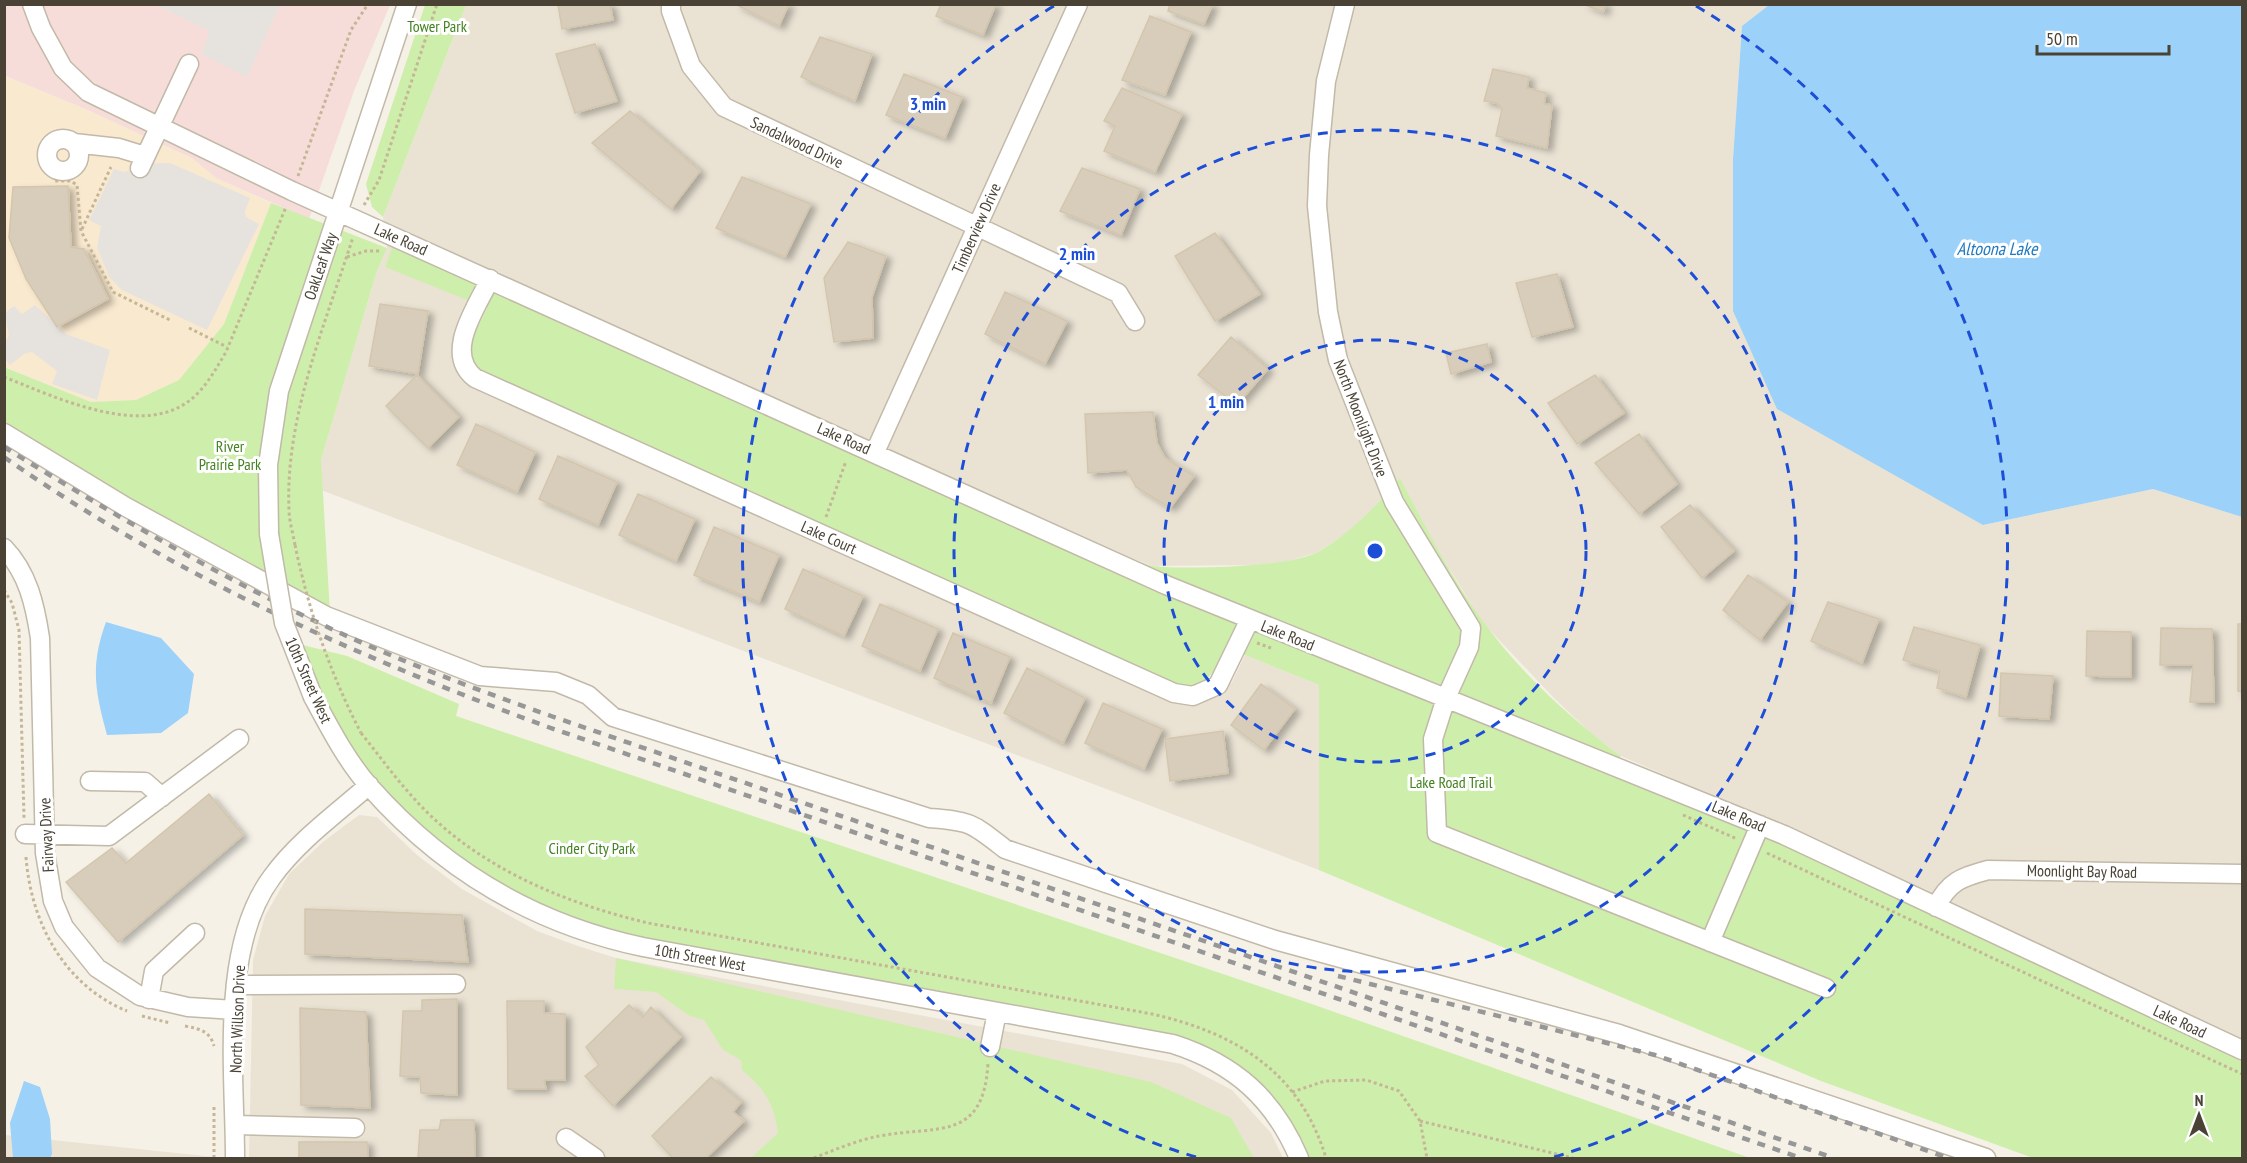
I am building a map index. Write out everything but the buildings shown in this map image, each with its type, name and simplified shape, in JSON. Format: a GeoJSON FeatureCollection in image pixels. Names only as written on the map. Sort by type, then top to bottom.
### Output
{"type":"FeatureCollection","features":[{"type":"Feature","properties":{"kind":"street","name":"Lake Road"},"geometry":{"type":"LineString","coordinates":[[32,4],[40,28],[63,68],[88,92],[158,128],[292,191],[875,452],[1084,549],[1250,619],[1760,825],[2242,1050]]}},
{"type":"Feature","properties":{"kind":"street","name":"OakLeaf Way"},"geometry":{"type":"LineString","coordinates":[[268,534],[268,465],[279,391],[407,4]]}},
{"type":"Feature","properties":{"kind":"street","name":"Sandalwood Drive"},"geometry":{"type":"LineString","coordinates":[[671,4],[671,11],[691,66],[724,107],[1118,293],[1135,321]]}},
{"type":"Feature","properties":{"kind":"street","name":"Timberview Drive"},"geometry":{"type":"LineString","coordinates":[[875,452],[1078,4]]}},
{"type":"Feature","properties":{"kind":"street","name":"North Moonlight Drive"},"geometry":{"type":"LineString","coordinates":[[1345,4],[1326,81],[1319,154],[1317,206],[1328,312],[1338,360],[1394,502],[1471,628],[1470,647],[1446,698],[1433,739],[1437,833],[1710,942]]}},
{"type":"Feature","properties":{"kind":"street"},"geometry":{"type":"LineString","coordinates":[[74,143],[80,153],[78,163],[70,170],[58,171],[48,162],[50,146],[58,139],[119,148],[143,162],[189,64]]}},
{"type":"Feature","properties":{"kind":"street","name":"Lake Court"},"geometry":{"type":"LineString","coordinates":[[490,279],[460,349],[460,357],[468,373],[821,534],[1184,696],[1201,694],[1218,685],[1250,619]]}},
{"type":"Feature","properties":{"kind":"street"},"geometry":{"type":"LineString","coordinates":[[4,433],[126,507],[326,616],[480,676],[556,682],[588,695],[613,717],[929,818],[963,820],[980,829],[1005,849],[1275,940],[1619,1034],[1986,1158]]}},
{"type":"Feature","properties":{"kind":"street","name":"10th Street West"},"geometry":{"type":"LineString","coordinates":[[268,534],[284,623],[313,697],[344,751],[369,785],[427,842],[468,875],[520,905],[571,927],[642,947],[1173,1044],[1206,1056],[1239,1077],[1269,1105],[1282,1122],[1299,1158]]}},
{"type":"Feature","properties":{"kind":"street","name":"Fairway Drive"},"geometry":{"type":"LineString","coordinates":[[4,548],[22,572],[30,592],[39,638],[48,878],[53,901],[64,927],[97,968],[149,999],[188,1007],[235,1010]]}},
{"type":"Feature","properties":{"kind":"street"},"geometry":{"type":"LineString","coordinates":[[25,834],[109,836],[239,739]]}},
{"type":"Feature","properties":{"kind":"street"},"geometry":{"type":"LineString","coordinates":[[90,781],[145,782],[162,797]]}},
{"type":"Feature","properties":{"kind":"street","name":"North Willson Drive"},"geometry":{"type":"LineString","coordinates":[[235,1158],[235,1010],[236,985],[244,931],[255,904],[272,876],[298,847],[369,785]]}},
{"type":"Feature","properties":{"kind":"street"},"geometry":{"type":"LineString","coordinates":[[1760,825],[1710,942],[1826,988]]}},
{"type":"Feature","properties":{"kind":"street","name":"Moonlight Bay Road"},"geometry":{"type":"LineString","coordinates":[[1936,907],[1945,890],[1964,876],[1988,870],[2242,874]]}},
{"type":"Feature","properties":{"kind":"street"},"geometry":{"type":"LineString","coordinates":[[149,999],[154,971],[195,933]]}},
{"type":"Feature","properties":{"kind":"street"},"geometry":{"type":"LineString","coordinates":[[236,985],[456,984]]}},
{"type":"Feature","properties":{"kind":"street"},"geometry":{"type":"LineString","coordinates":[[990,1047],[997,1012]]}},
{"type":"Feature","properties":{"kind":"street"},"geometry":{"type":"LineString","coordinates":[[235,1125],[355,1128]]}},
{"type":"Feature","properties":{"kind":"street"},"geometry":{"type":"LineString","coordinates":[[566,1138],[595,1158]]}},
{"type":"Feature","properties":{"kind":"path"},"geometry":{"type":"LineString","coordinates":[[4,377],[106,414],[137,416],[169,410],[196,396],[213,374],[227,347],[292,191],[351,30],[368,4]]}},
{"type":"Feature","properties":{"kind":"path"},"geometry":{"type":"LineString","coordinates":[[437,4],[379,180],[368,196],[358,220],[302,400],[292,462],[288,510],[315,627],[336,685],[362,733],[411,796],[445,828],[511,873],[579,904],[648,923],[1152,1014],[1195,1024],[1219,1034],[1245,1049],[1280,1078],[1311,1120],[1326,1158]]}},
{"type":"Feature","properties":{"kind":"path"},"geometry":{"type":"LineString","coordinates":[[81,231],[111,167]]}},
{"type":"Feature","properties":{"kind":"path"},"geometry":{"type":"LineString","coordinates":[[58,171],[54,181],[71,181],[77,185],[81,231],[113,292],[170,320]]}},
{"type":"Feature","properties":{"kind":"path"},"geometry":{"type":"LineString","coordinates":[[189,328],[227,347]]}},
{"type":"Feature","properties":{"kind":"path"},"geometry":{"type":"LineString","coordinates":[[821,534],[854,443]]}},
{"type":"Feature","properties":{"kind":"path"},"geometry":{"type":"LineString","coordinates":[[4,590],[12,603],[19,630],[28,880],[35,910],[43,929],[62,960],[81,981],[110,1004],[146,1018],[205,1031],[211,1035],[215,1052]]}},
{"type":"Feature","properties":{"kind":"path"},"geometry":{"type":"LineString","coordinates":[[814,1158],[878,1136],[928,1131],[958,1124],[971,1117],[981,1103],[987,1081],[990,1047]]}},
{"type":"Feature","properties":{"kind":"path"},"geometry":{"type":"LineString","coordinates":[[1292,1092],[1325,1081],[1365,1080],[1399,1091],[1420,1121],[1427,1158]]}},
{"type":"Feature","properties":{"kind":"path"},"geometry":{"type":"LineString","coordinates":[[214,1099],[214,1158]]}},
{"type":"Feature","properties":{"kind":"path"},"geometry":{"type":"LineString","coordinates":[[1420,1121],[1573,1158]]}},
{"type":"Feature","properties":{"kind":"shaded area"},"geometry":{"type":"Polygon","coordinates":[[[280,4],[247,77],[202,54],[210,31],[156,5],[280,4]]]}},
{"type":"Feature","properties":{"kind":"shaded area"},"geometry":{"type":"Polygon","coordinates":[[[5,5],[390,5],[354,91],[309,219],[216,178],[192,158],[83,108],[5,76],[5,5]]]}},
{"type":"Feature","properties":{"kind":"shaded area"},"geometry":{"type":"Polygon","coordinates":[[[466,5],[1769,5],[1742,26],[1733,159],[1733,311],[1983,525],[2153,489],[2242,517],[2242,1039],[1812,839],[1621,756],[1592,734],[1554,698],[1483,623],[1436,547],[1400,478],[1368,514],[1343,536],[1316,553],[1288,561],[1256,565],[1153,566],[1123,555],[487,268],[454,341],[454,362],[459,374],[475,386],[1192,703],[1217,696],[1232,682],[1245,655],[1319,685],[1319,870],[321,490],[321,460],[376,274],[387,248],[383,217],[466,5]]]}},
{"type":"Feature","properties":{"kind":"shaded area"},"geometry":{"type":"Polygon","coordinates":[[[4,76],[83,108],[192,158],[216,178],[271,203],[224,324],[179,380],[136,400],[91,402],[5,367],[4,76]]]}},
{"type":"Feature","properties":{"kind":"shaded area"},"geometry":{"type":"Polygon","coordinates":[[[170,163],[250,198],[245,212],[246,217],[259,224],[207,330],[122,290],[110,278],[97,248],[101,226],[89,220],[114,169],[125,172],[130,170],[131,164],[170,163]]]}},
{"type":"Feature","properties":{"kind":"shaded area"},"geometry":{"type":"Polygon","coordinates":[[[35,305],[66,334],[110,350],[97,400],[52,384],[57,371],[32,352],[24,354],[10,365],[5,359],[4,344],[9,336],[5,313],[14,306],[22,314],[35,305]]]}},
{"type":"Feature","properties":{"kind":"shaded area"},"geometry":{"type":"Polygon","coordinates":[[[359,815],[377,817],[417,855],[462,889],[537,931],[616,958],[1182,1064],[1232,1090],[1271,1133],[1283,1158],[249,1158],[253,960],[265,916],[289,874],[324,841],[359,815]]]}},
{"type":"Feature","properties":{"kind":"shaded area"},"geometry":{"type":"Polygon","coordinates":[[[5,1135],[224,1158],[5,1158],[5,1135]]]}},
{"type":"Feature","properties":{"kind":"green space","name":"Tower Park"},"geometry":{"type":"Polygon","coordinates":[[[425,5],[466,5],[383,217],[372,207],[366,184],[425,5]]]}},
{"type":"Feature","properties":{"kind":"green space","name":"River Prairie Park"},"geometry":{"type":"Polygon","coordinates":[[[271,203],[387,248],[376,274],[321,460],[330,613],[163,522],[5,425],[4,367],[91,402],[136,400],[179,380],[224,324],[271,203]]]}},
{"type":"Feature","properties":{"kind":"green space","name":"Lake Road Trail"},"geometry":{"type":"Polygon","coordinates":[[[396,237],[903,455],[1123,555],[1153,566],[1189,568],[1238,566],[1305,557],[1330,545],[1352,528],[1400,478],[1448,567],[1480,617],[1510,656],[1545,692],[1621,756],[1613,773],[1780,844],[2242,1059],[2242,1158],[2033,1158],[1821,1081],[1319,870],[1319,685],[1245,655],[1225,652],[1213,672],[1203,681],[1189,686],[1180,686],[480,371],[470,358],[471,341],[487,308],[385,267],[396,237]]]}},
{"type":"Feature","properties":{"kind":"green space","name":"Cinder City Park"},"geometry":{"type":"Polygon","coordinates":[[[291,642],[347,656],[459,704],[456,716],[1306,1002],[1750,1158],[1296,1158],[1255,1090],[1206,1056],[629,944],[468,875],[369,785],[291,642]]]}},
{"type":"Feature","properties":{"kind":"green space"},"geometry":{"type":"Polygon","coordinates":[[[616,958],[1151,1082],[1231,1118],[1254,1158],[751,1158],[778,1133],[774,1114],[767,1098],[757,1084],[742,1070],[741,1060],[723,1050],[704,1020],[688,1015],[656,992],[614,989],[616,958]]]}},
{"type":"Feature","properties":{"kind":"water","name":"Altoona Lake"},"geometry":{"type":"Polygon","coordinates":[[[1769,5],[2242,5],[2242,517],[2153,489],[1983,525],[1777,409],[1733,311],[1733,159],[1742,26],[1769,5]]]}},
{"type":"Feature","properties":{"kind":"water"},"geometry":{"type":"Polygon","coordinates":[[[106,622],[161,638],[194,674],[188,713],[161,733],[107,735],[96,678],[98,652],[106,622]]]}},
{"type":"Feature","properties":{"kind":"water"},"geometry":{"type":"Polygon","coordinates":[[[24,1081],[40,1087],[50,1119],[52,1154],[50,1158],[13,1158],[10,1123],[24,1081]]]}},
{"type":"Feature","properties":{"kind":"railway"},"geometry":{"type":"LineString","coordinates":[[4,447],[120,517],[239,583],[376,649],[492,695],[1834,1158]]}},
{"type":"Feature","properties":{"kind":"railway"},"geometry":{"type":"LineString","coordinates":[[4,457],[133,539],[267,610],[336,642],[477,700],[548,727],[1801,1158]]}},
{"type":"Feature","properties":{"kind":"railway"},"geometry":{"type":"LineString","coordinates":[[1338,976],[1655,1055],[1948,1158]]}}]}
